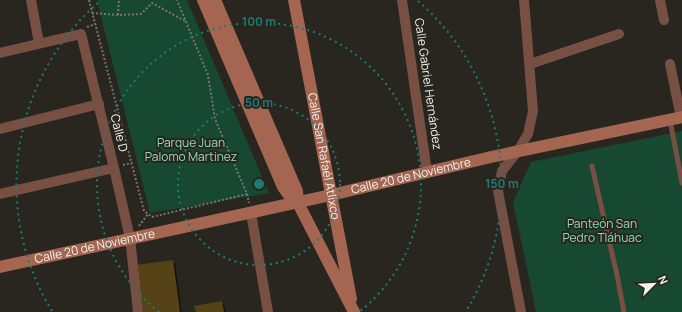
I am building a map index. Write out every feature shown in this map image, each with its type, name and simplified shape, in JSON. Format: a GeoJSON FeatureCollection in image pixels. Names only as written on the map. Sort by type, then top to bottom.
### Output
{"type":"FeatureCollection","features":[{"type":"Feature","properties":{"kind":"street"},"geometry":{"type":"LineString","coordinates":[[0,53],[39,43],[31,0]]}},
{"type":"Feature","properties":{"kind":"street"},"geometry":{"type":"LineString","coordinates":[[203,0],[283,187],[291,198],[298,203]]}},
{"type":"Feature","properties":{"kind":"street"},"geometry":{"type":"LineString","coordinates":[[215,0],[297,191],[298,203],[354,312]]}},
{"type":"Feature","properties":{"kind":"street","name":"Calle San Rafaél Atlixco"},"geometry":{"type":"LineString","coordinates":[[294,0],[354,312]]}},
{"type":"Feature","properties":{"kind":"street","name":"Calle Gabriel Hernández"},"geometry":{"type":"LineString","coordinates":[[402,0],[427,172]]}},
{"type":"Feature","properties":{"kind":"street"},"geometry":{"type":"LineString","coordinates":[[522,312],[498,191],[502,171],[517,152],[528,134],[533,111],[524,0]]}},
{"type":"Feature","properties":{"kind":"street"},"geometry":{"type":"LineString","coordinates":[[660,0],[664,20]]}},
{"type":"Feature","properties":{"kind":"street","name":"Calle D"},"geometry":{"type":"LineString","coordinates":[[39,43],[81,34],[130,238],[138,312]]}},
{"type":"Feature","properties":{"kind":"street"},"geometry":{"type":"LineString","coordinates":[[530,64],[619,34]]}},
{"type":"Feature","properties":{"kind":"street"},"geometry":{"type":"LineString","coordinates":[[670,64],[677,118]]}},
{"type":"Feature","properties":{"kind":"street"},"geometry":{"type":"LineString","coordinates":[[0,129],[99,104]]}},
{"type":"Feature","properties":{"kind":"street","name":"Calle 20 de Noviembre"},"geometry":{"type":"LineString","coordinates":[[0,267],[331,196],[427,172],[677,118]]}},
{"type":"Feature","properties":{"kind":"street"},"geometry":{"type":"LineString","coordinates":[[0,194],[114,168]]}},
{"type":"Feature","properties":{"kind":"street"},"geometry":{"type":"LineString","coordinates":[[251,213],[268,312]]}},
{"type":"Feature","properties":{"kind":"lane"},"geometry":{"type":"LineString","coordinates":[[677,118],[682,183]]}},
{"type":"Feature","properties":{"kind":"lane"},"geometry":{"type":"LineString","coordinates":[[592,166],[618,275],[624,312]]}},
{"type":"Feature","properties":{"kind":"path"},"geometry":{"type":"LineString","coordinates":[[89,0],[144,211],[152,217],[247,194],[215,119],[208,75],[177,0]]}},
{"type":"Feature","properties":{"kind":"path"},"geometry":{"type":"LineString","coordinates":[[118,15],[119,0]]}},
{"type":"Feature","properties":{"kind":"path"},"geometry":{"type":"LineString","coordinates":[[92,13],[118,15],[141,14],[152,3],[186,21]]}},
{"type":"Feature","properties":{"kind":"green space","name":"Parque Juan Palomo Martinez"},"geometry":{"type":"Polygon","coordinates":[[[97,0],[187,0],[269,193],[150,213],[97,0]]]}},
{"type":"Feature","properties":{"kind":"green space","name":"Panteón San Pedro Tláhuac"},"geometry":{"type":"Polygon","coordinates":[[[682,131],[682,312],[536,312],[513,202],[531,162],[682,131]]]}},
{"type":"Feature","properties":{"kind":"building"},"geometry":{"type":"Polygon","coordinates":[[[173,260],[180,312],[143,312],[136,265],[173,260]]]}},
{"type":"Feature","properties":{"kind":"building"},"geometry":{"type":"Polygon","coordinates":[[[222,301],[224,312],[196,312],[194,306],[222,301]]]}}]}
